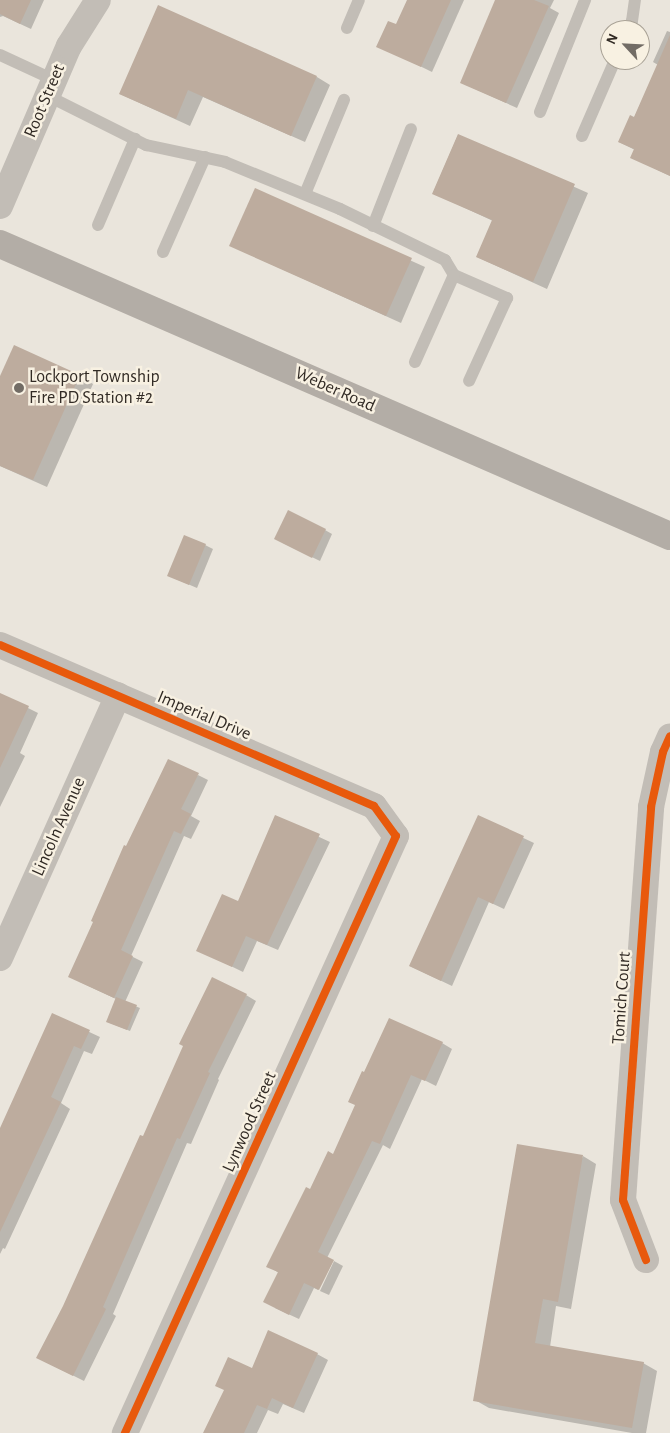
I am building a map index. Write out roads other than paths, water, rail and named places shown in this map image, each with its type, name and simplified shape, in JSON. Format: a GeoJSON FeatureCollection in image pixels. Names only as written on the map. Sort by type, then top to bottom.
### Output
{"type":"FeatureCollection","features":[{"type":"Feature","properties":{"kind":"main road","name":"Weber Road"},"geometry":{"type":"LineString","coordinates":[[0,244],[670,536]]}},
{"type":"Feature","properties":{"kind":"street","name":"Root Street"},"geometry":{"type":"LineString","coordinates":[[0,206],[69,46],[98,0]]}},
{"type":"Feature","properties":{"kind":"street","name":"Imperial Drive"},"geometry":{"type":"LineString","coordinates":[[0,645],[374,806],[388,824]]}},
{"type":"Feature","properties":{"kind":"street","name":"Lincoln Avenue"},"geometry":{"type":"LineString","coordinates":[[0,958],[118,695]]}},
{"type":"Feature","properties":{"kind":"street","name":"Tomich Court"},"geometry":{"type":"LineString","coordinates":[[646,1260],[623,1200],[651,807],[663,752],[670,736]]}},
{"type":"Feature","properties":{"kind":"street","name":"Lynwood Street"},"geometry":{"type":"LineString","coordinates":[[125,1433],[396,836],[388,824]]}},
{"type":"Feature","properties":{"kind":"lane"},"geometry":{"type":"LineString","coordinates":[[347,28],[359,0]]}},
{"type":"Feature","properties":{"kind":"lane"},"geometry":{"type":"LineString","coordinates":[[540,112],[585,0]]}},
{"type":"Feature","properties":{"kind":"lane"},"geometry":{"type":"LineString","coordinates":[[632,20],[635,0]]}},
{"type":"Feature","properties":{"kind":"lane"},"geometry":{"type":"LineString","coordinates":[[0,55],[146,145],[225,162],[305,194],[445,260],[454,275],[507,298],[469,381]]}},
{"type":"Feature","properties":{"kind":"lane"},"geometry":{"type":"LineString","coordinates":[[582,136],[611,70]]}},
{"type":"Feature","properties":{"kind":"lane"},"geometry":{"type":"LineString","coordinates":[[305,194],[344,100]]}},
{"type":"Feature","properties":{"kind":"lane"},"geometry":{"type":"LineString","coordinates":[[373,226],[411,130]]}},
{"type":"Feature","properties":{"kind":"lane"},"geometry":{"type":"LineString","coordinates":[[98,226],[135,139]]}},
{"type":"Feature","properties":{"kind":"lane"},"geometry":{"type":"LineString","coordinates":[[163,252],[204,157]]}},
{"type":"Feature","properties":{"kind":"lane"},"geometry":{"type":"LineString","coordinates":[[416,362],[454,275]]}},
{"type":"Feature","properties":{"kind":"place","name":"Lockport Township Fire PD Station #2"},"geometry":{"type":"Point","coordinates":[19,388]}}]}
